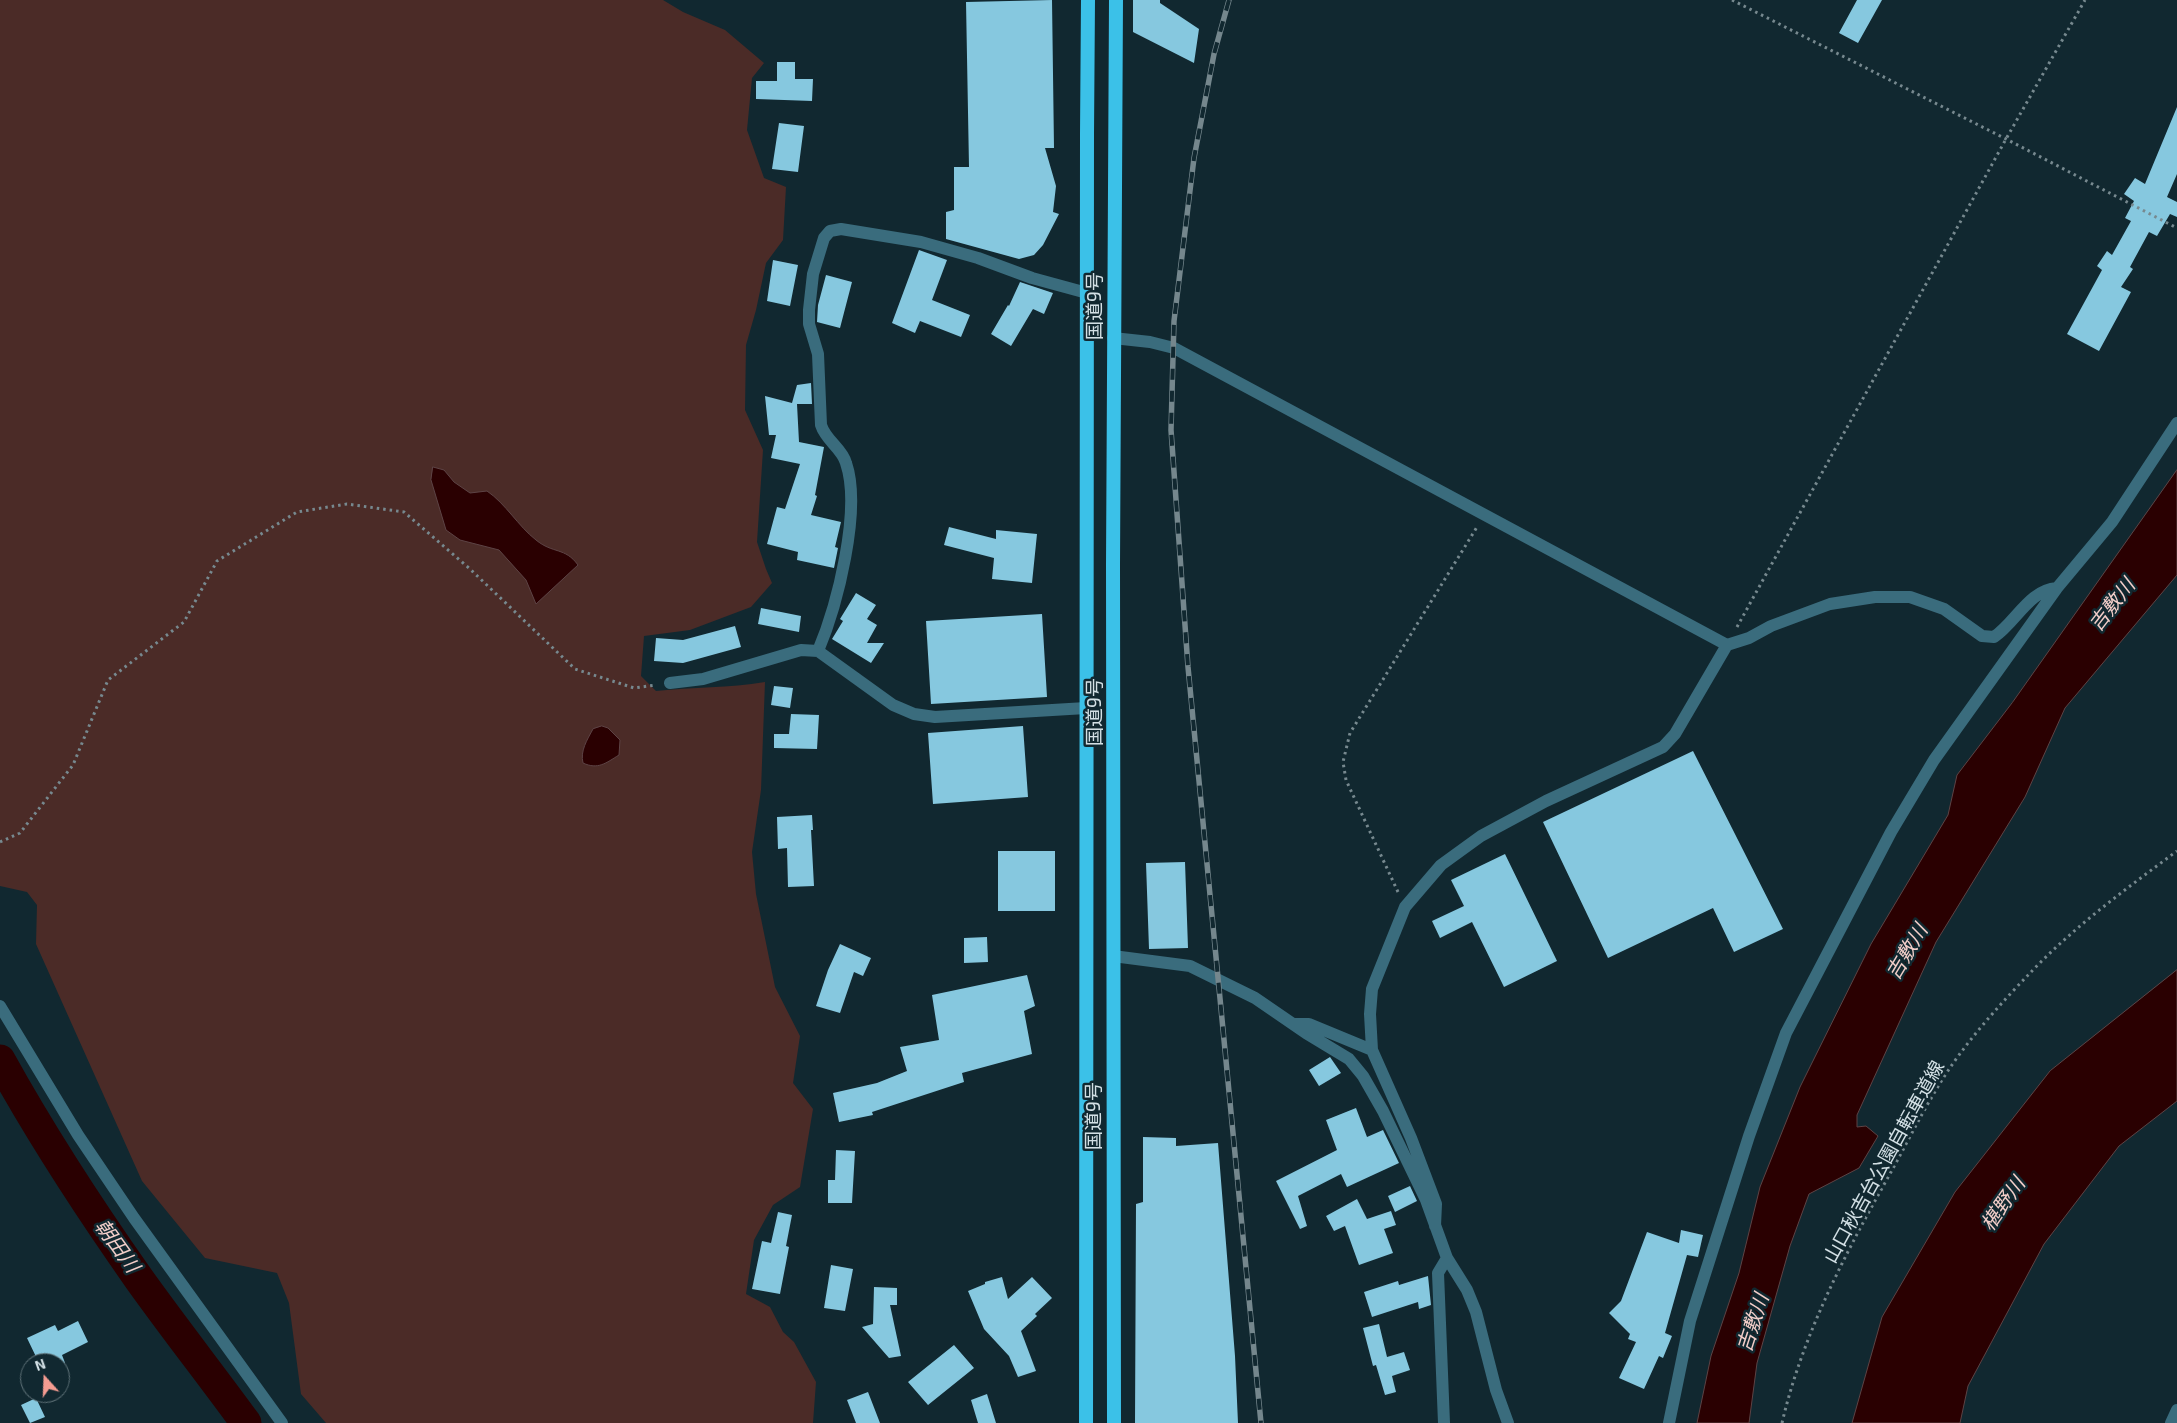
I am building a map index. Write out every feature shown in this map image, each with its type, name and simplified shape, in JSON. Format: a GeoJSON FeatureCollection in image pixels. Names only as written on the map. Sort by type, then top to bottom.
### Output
{"type":"FeatureCollection","features":[{"type":"Feature","properties":{"kind":"highway","name":"国道9号"},"geometry":{"type":"LineString","coordinates":[[1114,1423],[1113,338],[1116,0]]}},
{"type":"Feature","properties":{"kind":"highway","name":"国道9号"},"geometry":{"type":"LineString","coordinates":[[1086,1423],[1087,3]]}},
{"type":"Feature","properties":{"kind":"street"},"geometry":{"type":"LineString","coordinates":[[818,651],[830,623],[847,551],[851,494],[846,462],[836,446],[824,435],[821,425],[818,354],[809,324],[813,274],[824,238],[830,231],[841,229],[921,242],[978,258],[1032,278],[1087,294]]}},
{"type":"Feature","properties":{"kind":"street"},"geometry":{"type":"LineString","coordinates":[[1113,338],[1150,342],[1174,348],[1726,645]]}},
{"type":"Feature","properties":{"kind":"street"},"geometry":{"type":"LineString","coordinates":[[1669,1423],[1690,1321],[1749,1136],[1786,1033],[1891,832],[1934,760],[2057,588],[2112,522],[2177,423]]}},
{"type":"Feature","properties":{"kind":"street"},"geometry":{"type":"LineString","coordinates":[[1435,1226],[1436,1204],[1411,1138],[1372,1050],[1370,1014],[1372,989],[1405,907],[1440,865],[1481,836],[1546,801],[1663,747],[1675,734],[1726,645],[1749,638],[1771,626],[1830,604],[1876,597],[1910,598],[1944,609],[1982,636],[1994,638],[2006,629],[2030,601],[2047,589],[2057,588]]}},
{"type":"Feature","properties":{"kind":"street"},"geometry":{"type":"LineString","coordinates":[[670,683],[703,679],[801,650],[818,651],[893,705],[914,714],[935,717],[1086,708]]}},
{"type":"Feature","properties":{"kind":"street"},"geometry":{"type":"LineString","coordinates":[[1114,956],[1190,966],[1255,998],[1348,1059],[1363,1076],[1383,1111],[1426,1200],[1447,1258],[1467,1290],[1476,1312],[1496,1390],[1508,1423]]}},
{"type":"Feature","properties":{"kind":"street"},"geometry":{"type":"LineString","coordinates":[[0,1006],[78,1135],[128,1209],[282,1423]]}},
{"type":"Feature","properties":{"kind":"street"},"geometry":{"type":"LineString","coordinates":[[1294,1024],[1310,1024],[1372,1050]]}},
{"type":"Feature","properties":{"kind":"street"},"geometry":{"type":"LineString","coordinates":[[1444,1423],[1438,1273],[1447,1258]]}},
{"type":"Feature","properties":{"kind":"street"},"geometry":{"type":"LineString","coordinates":[[2171,1423],[2177,1410]]}},
{"type":"Feature","properties":{"kind":"path"},"geometry":{"type":"LineString","coordinates":[[1732,0],[2177,228]]}},
{"type":"Feature","properties":{"kind":"path"},"geometry":{"type":"LineString","coordinates":[[1726,645],[2006,139],[2086,0]]}},
{"type":"Feature","properties":{"kind":"path"},"geometry":{"type":"LineString","coordinates":[[0,842],[20,833],[73,765],[108,680],[184,622],[217,560],[297,512],[347,504],[404,512],[470,569],[574,669],[634,688],[670,683]]}},
{"type":"Feature","properties":{"kind":"path"},"geometry":{"type":"LineString","coordinates":[[1405,907],[1346,780],[1343,762],[1350,733],[1484,515]]}},
{"type":"Feature","properties":{"kind":"path","name":"山口秋吉台公園自転車道線"},"geometry":{"type":"LineString","coordinates":[[1782,1423],[1789,1392],[1821,1304],[1868,1213],[1939,1084],[1978,1032],[2032,970],[2083,923],[2177,851]]}},
{"type":"Feature","properties":{"kind":"shaded area"},"geometry":{"type":"Polygon","coordinates":[[[0,0],[663,0],[683,12],[725,30],[764,63],[752,78],[747,130],[764,178],[786,187],[783,240],[766,263],[746,345],[745,410],[763,450],[757,542],[772,583],[751,607],[690,630],[644,636],[641,676],[656,691],[765,682],[761,790],[752,852],[756,894],[775,987],[800,1036],[793,1083],[813,1109],[800,1187],[773,1205],[754,1240],[746,1294],[770,1307],[783,1332],[794,1342],[816,1382],[813,1423],[326,1423],[301,1394],[289,1303],[277,1273],[205,1258],[142,1181],[36,944],[37,905],[27,892],[0,886],[0,0]]]}},
{"type":"Feature","properties":{"kind":"water"},"geometry":{"type":"Polygon","coordinates":[[[433,467],[444,470],[454,482],[470,493],[487,491],[536,540],[568,555],[578,565],[536,604],[526,580],[499,550],[460,540],[446,530],[431,480],[433,467]]]}},
{"type":"Feature","properties":{"kind":"water","name":"吉敷川"},"geometry":{"type":"Polygon","coordinates":[[[2177,470],[2177,575],[2065,708],[2025,797],[1936,942],[1857,1115],[1857,1127],[1866,1126],[1878,1136],[1859,1168],[1809,1194],[1790,1246],[1757,1363],[1749,1423],[1697,1423],[1711,1356],[1739,1273],[1760,1187],[1800,1087],[1871,944],[1948,815],[1957,775],[2012,703],[2177,470]]]}},
{"type":"Feature","properties":{"kind":"water"},"geometry":{"type":"Polygon","coordinates":[[[602,726],[608,728],[620,740],[619,755],[598,766],[583,763],[583,750],[588,737],[593,729],[602,726]]]}},
{"type":"Feature","properties":{"kind":"water","name":"椹野川"},"geometry":{"type":"Polygon","coordinates":[[[2177,970],[2177,1101],[2119,1146],[2044,1244],[1968,1386],[1960,1423],[1852,1423],[1882,1317],[1955,1192],[2050,1071],[2177,970]]]}},
{"type":"Feature","properties":{"kind":"building"},"geometry":{"type":"Polygon","coordinates":[[[1052,0],[1054,148],[1045,148],[1056,186],[1053,212],[1059,214],[1043,245],[1034,255],[1019,259],[946,239],[946,212],[954,210],[954,167],[969,167],[966,2],[1052,0]]]}},
{"type":"Feature","properties":{"kind":"building"},"geometry":{"type":"Polygon","coordinates":[[[1133,0],[1160,0],[1160,3],[1199,29],[1194,63],[1133,32],[1133,0]]]}},
{"type":"Feature","properties":{"kind":"building"},"geometry":{"type":"Polygon","coordinates":[[[1857,0],[1882,0],[1858,43],[1839,33],[1857,0]]]}},
{"type":"Feature","properties":{"kind":"building"},"geometry":{"type":"Polygon","coordinates":[[[777,62],[795,62],[795,79],[813,79],[812,101],[756,99],[756,81],[777,81],[777,62]]]}},
{"type":"Feature","properties":{"kind":"building"},"geometry":{"type":"Polygon","coordinates":[[[2177,107],[2177,174],[2167,197],[2177,202],[2177,217],[2170,214],[2157,236],[2149,232],[2130,267],[2133,269],[2121,287],[2131,292],[2099,351],[2067,334],[2102,270],[2097,266],[2107,251],[2112,255],[2131,221],[2125,218],[2134,201],[2124,194],[2135,178],[2145,184],[2177,107]]]}},
{"type":"Feature","properties":{"kind":"building"},"geometry":{"type":"Polygon","coordinates":[[[779,123],[804,126],[798,172],[772,169],[779,123]]]}},
{"type":"Feature","properties":{"kind":"building"},"geometry":{"type":"Polygon","coordinates":[[[919,250],[947,260],[932,300],[970,315],[961,337],[920,321],[915,333],[892,323],[919,250]]]}},
{"type":"Feature","properties":{"kind":"building"},"geometry":{"type":"Polygon","coordinates":[[[773,260],[798,265],[790,306],[767,301],[773,260]]]}},
{"type":"Feature","properties":{"kind":"building"},"geometry":{"type":"Polygon","coordinates":[[[826,275],[852,282],[840,328],[817,322],[818,305],[826,275]]]}},
{"type":"Feature","properties":{"kind":"building"},"geometry":{"type":"Polygon","coordinates":[[[1020,282],[1053,293],[1044,314],[1033,309],[1011,346],[991,334],[1009,306],[1020,282]]]}},
{"type":"Feature","properties":{"kind":"building"},"geometry":{"type":"Polygon","coordinates":[[[811,383],[812,404],[797,404],[799,442],[824,447],[815,495],[817,496],[811,515],[841,522],[835,547],[838,548],[834,568],[797,560],[798,552],[767,544],[777,507],[785,509],[800,464],[771,458],[776,435],[769,435],[765,396],[792,403],[797,385],[811,383]]]}},
{"type":"Feature","properties":{"kind":"building"},"geometry":{"type":"Polygon","coordinates":[[[949,527],[996,539],[996,530],[1037,534],[1032,583],[992,579],[994,558],[944,545],[949,527]]]}},
{"type":"Feature","properties":{"kind":"building"},"geometry":{"type":"Polygon","coordinates":[[[856,593],[876,605],[867,619],[877,625],[867,643],[884,643],[871,663],[832,639],[843,621],[840,619],[856,593]]]}},
{"type":"Feature","properties":{"kind":"building"},"geometry":{"type":"Polygon","coordinates":[[[761,608],[801,616],[799,632],[758,624],[761,608]]]}},
{"type":"Feature","properties":{"kind":"building"},"geometry":{"type":"Polygon","coordinates":[[[1042,614],[1047,697],[931,704],[926,621],[1042,614]]]}},
{"type":"Feature","properties":{"kind":"building"},"geometry":{"type":"Polygon","coordinates":[[[735,626],[741,647],[683,663],[654,661],[656,638],[683,640],[735,626]]]}},
{"type":"Feature","properties":{"kind":"building"},"geometry":{"type":"Polygon","coordinates":[[[774,686],[793,688],[790,708],[771,705],[774,686]]]}},
{"type":"Feature","properties":{"kind":"building"},"geometry":{"type":"Polygon","coordinates":[[[791,714],[819,715],[817,749],[774,748],[774,734],[789,734],[791,714]]]}},
{"type":"Feature","properties":{"kind":"building"},"geometry":{"type":"Polygon","coordinates":[[[1023,726],[1028,797],[933,804],[928,733],[1023,726]]]}},
{"type":"Feature","properties":{"kind":"building"},"geometry":{"type":"Polygon","coordinates":[[[1693,751],[1783,929],[1734,952],[1713,908],[1608,958],[1543,822],[1693,751]]]}},
{"type":"Feature","properties":{"kind":"building"},"geometry":{"type":"Polygon","coordinates":[[[812,815],[814,886],[788,887],[787,848],[778,849],[777,817],[812,815]]]}},
{"type":"Feature","properties":{"kind":"building"},"geometry":{"type":"Polygon","coordinates":[[[998,851],[1055,851],[1055,911],[998,911],[998,851]]]}},
{"type":"Feature","properties":{"kind":"building"},"geometry":{"type":"Polygon","coordinates":[[[1505,854],[1557,961],[1504,987],[1472,922],[1440,938],[1432,921],[1464,906],[1451,880],[1505,854]]]}},
{"type":"Feature","properties":{"kind":"building"},"geometry":{"type":"Polygon","coordinates":[[[1185,862],[1188,948],[1149,949],[1146,863],[1185,862]]]}},
{"type":"Feature","properties":{"kind":"building"},"geometry":{"type":"Polygon","coordinates":[[[987,937],[988,962],[964,963],[964,938],[987,937]]]}},
{"type":"Feature","properties":{"kind":"building"},"geometry":{"type":"Polygon","coordinates":[[[840,944],[871,958],[863,976],[854,972],[840,1013],[816,1006],[828,970],[840,944]]]}},
{"type":"Feature","properties":{"kind":"building"},"geometry":{"type":"Polygon","coordinates":[[[1027,975],[1035,1006],[1024,1011],[1032,1054],[962,1073],[964,1082],[872,1112],[873,1115],[839,1122],[833,1093],[877,1083],[907,1071],[900,1047],[939,1040],[932,995],[1027,975]]]}},
{"type":"Feature","properties":{"kind":"building"},"geometry":{"type":"Polygon","coordinates":[[[1330,1057],[1341,1073],[1319,1086],[1309,1070],[1330,1057]]]}},
{"type":"Feature","properties":{"kind":"building"},"geometry":{"type":"Polygon","coordinates":[[[1356,1108],[1367,1137],[1383,1130],[1399,1163],[1347,1187],[1341,1174],[1298,1196],[1307,1226],[1300,1229],[1276,1181],[1337,1150],[1326,1120],[1356,1108]]]}},
{"type":"Feature","properties":{"kind":"building"},"geometry":{"type":"Polygon","coordinates":[[[1143,1137],[1176,1138],[1176,1146],[1218,1143],[1235,1356],[1238,1423],[1135,1423],[1136,1204],[1143,1202],[1143,1137]]]}},
{"type":"Feature","properties":{"kind":"building"},"geometry":{"type":"Polygon","coordinates":[[[836,1150],[855,1151],[852,1203],[828,1203],[828,1180],[835,1180],[836,1150]]]}},
{"type":"Feature","properties":{"kind":"building"},"geometry":{"type":"Polygon","coordinates":[[[1410,1186],[1417,1201],[1395,1212],[1388,1196],[1410,1186]]]}},
{"type":"Feature","properties":{"kind":"building"},"geometry":{"type":"Polygon","coordinates":[[[1357,1199],[1367,1219],[1391,1211],[1396,1225],[1384,1229],[1393,1253],[1359,1265],[1345,1226],[1334,1231],[1326,1216],[1357,1199]]]}},
{"type":"Feature","properties":{"kind":"building"},"geometry":{"type":"Polygon","coordinates":[[[778,1212],[792,1215],[786,1246],[789,1247],[780,1294],[752,1289],[762,1241],[771,1243],[778,1212]]]}},
{"type":"Feature","properties":{"kind":"building"},"geometry":{"type":"Polygon","coordinates":[[[1681,1230],[1703,1235],[1698,1257],[1687,1255],[1665,1333],[1672,1336],[1663,1358],[1659,1356],[1644,1389],[1619,1378],[1636,1342],[1628,1339],[1630,1334],[1609,1313],[1621,1301],[1647,1232],[1679,1243],[1681,1230]]]}},
{"type":"Feature","properties":{"kind":"building"},"geometry":{"type":"Polygon","coordinates":[[[831,1265],[853,1269],[845,1311],[824,1308],[831,1265]]]}},
{"type":"Feature","properties":{"kind":"building"},"geometry":{"type":"Polygon","coordinates":[[[1428,1276],[1431,1305],[1419,1309],[1418,1302],[1372,1317],[1364,1292],[1398,1281],[1399,1285],[1428,1276]]]}},
{"type":"Feature","properties":{"kind":"building"},"geometry":{"type":"Polygon","coordinates":[[[1002,1277],[1008,1299],[1032,1277],[1052,1298],[1021,1331],[1036,1371],[1018,1377],[1009,1356],[984,1329],[968,1291],[985,1284],[985,1282],[1002,1277]]]}},
{"type":"Feature","properties":{"kind":"building"},"geometry":{"type":"Polygon","coordinates":[[[874,1287],[897,1288],[897,1305],[890,1305],[901,1356],[889,1358],[862,1327],[873,1324],[874,1287]]]}},
{"type":"Feature","properties":{"kind":"building"},"geometry":{"type":"Polygon","coordinates":[[[78,1321],[88,1342],[66,1353],[34,1353],[27,1338],[55,1325],[58,1331],[78,1321]]]}},
{"type":"Feature","properties":{"kind":"building"},"geometry":{"type":"Polygon","coordinates":[[[1379,1324],[1387,1357],[1404,1352],[1410,1370],[1392,1376],[1396,1392],[1385,1395],[1376,1365],[1373,1366],[1363,1328],[1379,1324]]]}},
{"type":"Feature","properties":{"kind":"building"},"geometry":{"type":"Polygon","coordinates":[[[954,1345],[974,1368],[928,1405],[908,1382],[954,1345]]]}},
{"type":"Feature","properties":{"kind":"building"},"geometry":{"type":"Polygon","coordinates":[[[868,1392],[880,1423],[856,1423],[847,1400],[868,1392]]]}},
{"type":"Feature","properties":{"kind":"building"},"geometry":{"type":"Polygon","coordinates":[[[987,1394],[996,1423],[978,1423],[971,1400],[987,1394]]]}},
{"type":"Feature","properties":{"kind":"building"},"geometry":{"type":"Polygon","coordinates":[[[38,1403],[45,1417],[30,1423],[21,1405],[38,1403]]]}},
{"type":"Feature","properties":{"kind":"waterway","name":"朝田川"},"geometry":{"type":"LineString","coordinates":[[0,1060],[49,1144],[102,1226],[152,1297],[246,1423]]}},
{"type":"Feature","properties":{"kind":"railway"},"geometry":{"type":"LineString","coordinates":[[1229,0],[1214,54],[1194,158],[1174,321],[1171,430],[1188,667],[1261,1423]]}}]}
